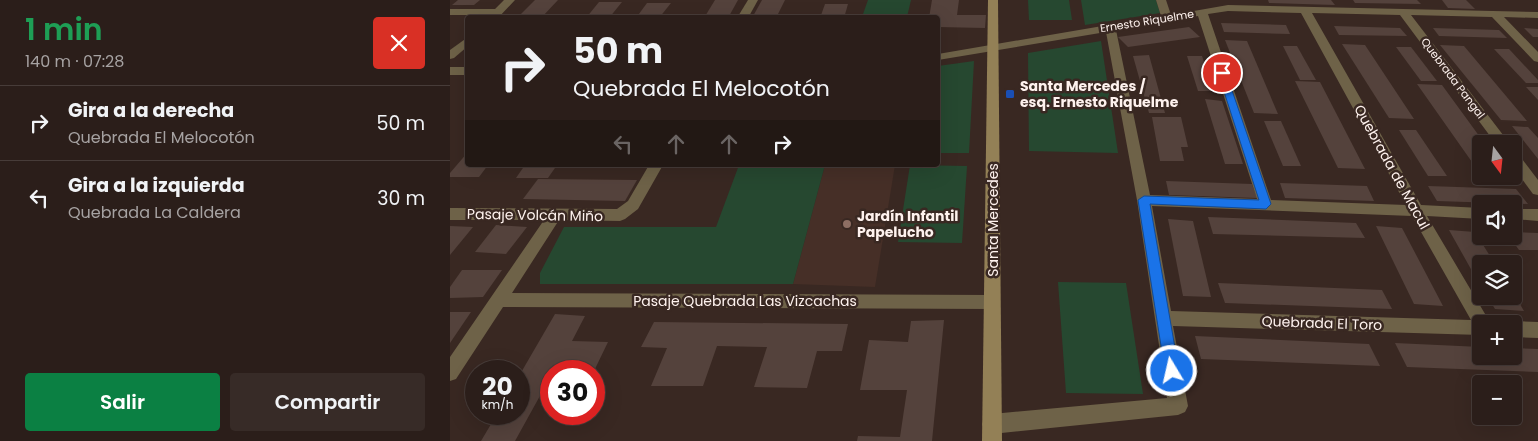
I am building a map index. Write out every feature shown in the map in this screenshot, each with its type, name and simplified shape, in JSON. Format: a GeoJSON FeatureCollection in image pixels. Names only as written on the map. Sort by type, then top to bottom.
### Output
{"type":"FeatureCollection","features":[{"type":"Feature","properties":{"kind":"street"},"geometry":{"type":"LineString","coordinates":[[450,12],[494,15],[510,0]]}},
{"type":"Feature","properties":{"kind":"street"},"geometry":{"type":"LineString","coordinates":[[744,15],[753,0]]}},
{"type":"Feature","properties":{"kind":"street","name":"Santa Mercedes"},"geometry":{"type":"LineString","coordinates":[[992,432],[993,0]]}},
{"type":"Feature","properties":{"kind":"street"},"geometry":{"type":"LineString","coordinates":[[1161,0],[1166,17]]}},
{"type":"Feature","properties":{"kind":"street"},"geometry":{"type":"LineString","coordinates":[[1343,0],[1350,11]]}},
{"type":"Feature","properties":{"kind":"street"},"geometry":{"type":"LineString","coordinates":[[1430,0],[1441,13]]}},
{"type":"Feature","properties":{"kind":"street","name":"Ernesto Riquelme"},"geometry":{"type":"LineString","coordinates":[[940,57],[1166,17],[1255,4],[1305,10],[1538,15]]}},
{"type":"Feature","properties":{"kind":"street","name":"Quebrada de Macul"},"geometry":{"type":"LineString","coordinates":[[1305,10],[1477,315]]}},
{"type":"Feature","properties":{"kind":"street"},"geometry":{"type":"LineString","coordinates":[[1202,12],[1266,204]]}},
{"type":"Feature","properties":{"kind":"street","name":"Quebrada Pangal"},"geometry":{"type":"LineString","coordinates":[[1403,12],[1496,135]]}},
{"type":"Feature","properties":{"kind":"street"},"geometry":{"type":"LineString","coordinates":[[1495,14],[1538,59]]}},
{"type":"Feature","properties":{"kind":"street"},"geometry":{"type":"LineString","coordinates":[[992,432],[1178,406],[1144,200],[1110,27]]}},
{"type":"Feature","properties":{"kind":"street"},"geometry":{"type":"LineString","coordinates":[[450,56],[465,43]]}},
{"type":"Feature","properties":{"kind":"street"},"geometry":{"type":"LineString","coordinates":[[450,71],[465,71]]}},
{"type":"Feature","properties":{"kind":"street","name":"Pasaje Volcán Miño"},"geometry":{"type":"LineString","coordinates":[[450,214],[620,215],[633,205],[655,167]]}},
{"type":"Feature","properties":{"kind":"street"},"geometry":{"type":"LineString","coordinates":[[1522,169],[1538,190]]}},
{"type":"Feature","properties":{"kind":"street"},"geometry":{"type":"LineString","coordinates":[[1144,200],[1472,213]]}},
{"type":"Feature","properties":{"kind":"street"},"geometry":{"type":"LineString","coordinates":[[1522,214],[1538,215]]}},
{"type":"Feature","properties":{"kind":"street"},"geometry":{"type":"LineString","coordinates":[[450,373],[555,215]]}},
{"type":"Feature","properties":{"kind":"street","name":"Pasaje Quebrada Las Vizcachas"},"geometry":{"type":"LineString","coordinates":[[499,300],[992,302]]}},
{"type":"Feature","properties":{"kind":"street","name":"Quebrada El Toro"},"geometry":{"type":"LineString","coordinates":[[1164,318],[1472,328]]}},
{"type":"Feature","properties":{"kind":"street"},"geometry":{"type":"LineString","coordinates":[[1522,329],[1538,330]]}},
{"type":"Feature","properties":{"kind":"shaded area","name":"Jardín Infantil Papelucho"},"geometry":{"type":"Polygon","coordinates":[[[824,167],[895,167],[875,287],[793,284],[824,167]]]}},
{"type":"Feature","properties":{"kind":"green space"},"geometry":{"type":"Polygon","coordinates":[[[868,0],[911,0],[907,15],[863,15],[868,0]]]}},
{"type":"Feature","properties":{"kind":"green space"},"geometry":{"type":"Polygon","coordinates":[[[1028,0],[1069,0],[1072,20],[1029,20],[1028,0]]]}},
{"type":"Feature","properties":{"kind":"green space"},"geometry":{"type":"Polygon","coordinates":[[[1081,0],[1156,0],[1160,13],[1085,25],[1081,0]]]}},
{"type":"Feature","properties":{"kind":"green space"},"geometry":{"type":"Polygon","coordinates":[[[1101,41],[1118,153],[1029,151],[1028,53],[1101,41]]]}},
{"type":"Feature","properties":{"kind":"green space"},"geometry":{"type":"Polygon","coordinates":[[[974,61],[969,153],[940,153],[940,66],[974,61]]]}},
{"type":"Feature","properties":{"kind":"green space"},"geometry":{"type":"Polygon","coordinates":[[[967,166],[962,243],[898,242],[910,167],[967,166]]]}},
{"type":"Feature","properties":{"kind":"green space"},"geometry":{"type":"Polygon","coordinates":[[[738,167],[824,167],[793,284],[540,284],[540,273],[564,227],[716,227],[738,167]]]}},
{"type":"Feature","properties":{"kind":"green space"},"geometry":{"type":"Polygon","coordinates":[[[1058,282],[1126,283],[1143,394],[1066,393],[1058,282]]]}},
{"type":"Feature","properties":{"kind":"building"},"geometry":{"type":"Polygon","coordinates":[[[458,0],[480,0],[474,5],[452,5],[458,0]]]}},
{"type":"Feature","properties":{"kind":"building"},"geometry":{"type":"Polygon","coordinates":[[[535,0],[558,0],[544,15],[520,15],[535,0]]]}},
{"type":"Feature","properties":{"kind":"building"},"geometry":{"type":"Polygon","coordinates":[[[715,0],[738,0],[730,15],[706,15],[715,0]]]}},
{"type":"Feature","properties":{"kind":"building"},"geometry":{"type":"Polygon","coordinates":[[[762,0],[785,0],[778,15],[754,15],[762,0]]]}},
{"type":"Feature","properties":{"kind":"building"},"geometry":{"type":"Polygon","coordinates":[[[932,0],[959,0],[957,15],[986,15],[985,28],[940,27],[940,15],[930,15],[932,0]]]}},
{"type":"Feature","properties":{"kind":"building"},"geometry":{"type":"Polygon","coordinates":[[[1268,0],[1331,0],[1335,5],[1269,3],[1268,0]]]}},
{"type":"Feature","properties":{"kind":"building"},"geometry":{"type":"Polygon","coordinates":[[[1353,0],[1417,0],[1421,4],[1355,3],[1353,0]]]}},
{"type":"Feature","properties":{"kind":"building"},"geometry":{"type":"Polygon","coordinates":[[[1442,0],[1466,0],[1475,9],[1448,8],[1442,0]]]}},
{"type":"Feature","properties":{"kind":"building"},"geometry":{"type":"Polygon","coordinates":[[[599,2],[622,2],[611,15],[588,15],[599,2]]]}},
{"type":"Feature","properties":{"kind":"building"},"geometry":{"type":"Polygon","coordinates":[[[647,3],[671,3],[661,15],[638,15],[647,3]]]}},
{"type":"Feature","properties":{"kind":"building"},"geometry":{"type":"Polygon","coordinates":[[[825,4],[848,4],[845,15],[821,15],[825,4]]]}},
{"type":"Feature","properties":{"kind":"building"},"geometry":{"type":"Polygon","coordinates":[[[1221,23],[1286,25],[1290,34],[1224,32],[1221,23]]]}},
{"type":"Feature","properties":{"kind":"building"},"geometry":{"type":"Polygon","coordinates":[[[1334,26],[1400,28],[1407,36],[1339,35],[1334,26]]]}},
{"type":"Feature","properties":{"kind":"building"},"geometry":{"type":"Polygon","coordinates":[[[1189,27],[1200,37],[1128,47],[1118,37],[1189,27]]]}},
{"type":"Feature","properties":{"kind":"building"},"geometry":{"type":"Polygon","coordinates":[[[1433,28],[1499,30],[1507,38],[1439,36],[1433,28]]]}},
{"type":"Feature","properties":{"kind":"building"},"geometry":{"type":"Polygon","coordinates":[[[1524,28],[1538,29],[1538,37],[1533,37],[1524,28]]]}},
{"type":"Feature","properties":{"kind":"building"},"geometry":{"type":"Polygon","coordinates":[[[1225,40],[1247,41],[1278,114],[1254,113],[1225,40]]]}},
{"type":"Feature","properties":{"kind":"building"},"geometry":{"type":"Polygon","coordinates":[[[1342,44],[1365,45],[1414,119],[1389,118],[1342,44]]]}},
{"type":"Feature","properties":{"kind":"building"},"geometry":{"type":"Polygon","coordinates":[[[1440,45],[1464,46],[1527,121],[1501,120],[1440,45]]]}},
{"type":"Feature","properties":{"kind":"building"},"geometry":{"type":"Polygon","coordinates":[[[1283,46],[1297,46],[1316,80],[1300,80],[1283,46]]]}},
{"type":"Feature","properties":{"kind":"building"},"geometry":{"type":"Polygon","coordinates":[[[1396,47],[1411,47],[1437,81],[1421,81],[1396,47]]]}},
{"type":"Feature","properties":{"kind":"building"},"geometry":{"type":"Polygon","coordinates":[[[1494,49],[1509,49],[1538,80],[1538,83],[1526,83],[1494,49]]]}},
{"type":"Feature","properties":{"kind":"building"},"geometry":{"type":"Polygon","coordinates":[[[1149,55],[1165,113],[1149,113],[1133,56],[1149,55]]]}},
{"type":"Feature","properties":{"kind":"building"},"geometry":{"type":"Polygon","coordinates":[[[1187,56],[1202,56],[1214,91],[1198,91],[1187,56]]]}},
{"type":"Feature","properties":{"kind":"building"},"geometry":{"type":"Polygon","coordinates":[[[1295,81],[1320,82],[1365,169],[1338,168],[1295,81]]]}},
{"type":"Feature","properties":{"kind":"building"},"geometry":{"type":"Polygon","coordinates":[[[1417,84],[1442,85],[1478,135],[1472,135],[1472,162],[1417,84]]]}},
{"type":"Feature","properties":{"kind":"building"},"geometry":{"type":"Polygon","coordinates":[[[1526,87],[1538,87],[1538,100],[1526,87]]]}},
{"type":"Feature","properties":{"kind":"building"},"geometry":{"type":"Polygon","coordinates":[[[1205,99],[1222,101],[1243,164],[1225,164],[1205,99]]]}},
{"type":"Feature","properties":{"kind":"building"},"geometry":{"type":"Polygon","coordinates":[[[1152,117],[1181,117],[1188,147],[1181,147],[1184,161],[1160,161],[1152,117]]]}},
{"type":"Feature","properties":{"kind":"building"},"geometry":{"type":"Polygon","coordinates":[[[1264,121],[1281,121],[1301,166],[1283,166],[1264,121]]]}},
{"type":"Feature","properties":{"kind":"building"},"geometry":{"type":"Polygon","coordinates":[[[1512,126],[1528,127],[1538,138],[1538,159],[1522,139],[1522,135],[1519,135],[1512,126]]]}},
{"type":"Feature","properties":{"kind":"building"},"geometry":{"type":"Polygon","coordinates":[[[1399,130],[1416,130],[1447,176],[1428,176],[1399,130]]]}},
{"type":"Feature","properties":{"kind":"building"},"geometry":{"type":"Polygon","coordinates":[[[465,156],[465,167],[486,167],[479,177],[450,177],[450,173],[465,156]]]}},
{"type":"Feature","properties":{"kind":"building"},"geometry":{"type":"Polygon","coordinates":[[[524,167],[556,167],[548,178],[516,178],[524,167]]]}},
{"type":"Feature","properties":{"kind":"building"},"geometry":{"type":"Polygon","coordinates":[[[538,179],[637,180],[625,201],[523,199],[538,179]]]}},
{"type":"Feature","properties":{"kind":"building"},"geometry":{"type":"Polygon","coordinates":[[[1166,181],[1252,184],[1257,198],[1169,195],[1166,181]]]}},
{"type":"Feature","properties":{"kind":"building"},"geometry":{"type":"Polygon","coordinates":[[[1280,183],[1367,186],[1374,201],[1285,198],[1280,183]]]}},
{"type":"Feature","properties":{"kind":"building"},"geometry":{"type":"Polygon","coordinates":[[[1428,186],[1516,189],[1521,195],[1472,195],[1472,202],[1437,201],[1428,186]]]}},
{"type":"Feature","properties":{"kind":"building"},"geometry":{"type":"Polygon","coordinates":[[[1522,196],[1528,204],[1522,204],[1522,196]]]}},
{"type":"Feature","properties":{"kind":"building"},"geometry":{"type":"Polygon","coordinates":[[[1208,217],[1356,223],[1365,238],[1213,234],[1208,217]]]}},
{"type":"Feature","properties":{"kind":"building"},"geometry":{"type":"Polygon","coordinates":[[[1168,219],[1193,221],[1211,297],[1183,296],[1168,219]]]}},
{"type":"Feature","properties":{"kind":"building"},"geometry":{"type":"Polygon","coordinates":[[[496,225],[527,227],[506,254],[475,252],[496,225]]]}},
{"type":"Feature","properties":{"kind":"building"},"geometry":{"type":"Polygon","coordinates":[[[450,226],[473,227],[450,255],[450,226]]]}},
{"type":"Feature","properties":{"kind":"building"},"geometry":{"type":"Polygon","coordinates":[[[1376,226],[1402,228],[1443,306],[1414,304],[1376,226]]]}},
{"type":"Feature","properties":{"kind":"building"},"geometry":{"type":"Polygon","coordinates":[[[1449,230],[1472,232],[1472,245],[1483,245],[1489,255],[1472,255],[1472,271],[1449,230]]]}},
{"type":"Feature","properties":{"kind":"building"},"geometry":{"type":"Polygon","coordinates":[[[1522,232],[1538,233],[1538,250],[1519,250],[1515,245],[1522,245],[1522,232]]]}},
{"type":"Feature","properties":{"kind":"building"},"geometry":{"type":"Polygon","coordinates":[[[462,270],[502,270],[483,297],[450,298],[450,287],[462,270]]]}},
{"type":"Feature","properties":{"kind":"building"},"geometry":{"type":"Polygon","coordinates":[[[1218,283],[1382,290],[1392,309],[1225,303],[1218,283]]]}},
{"type":"Feature","properties":{"kind":"building"},"geometry":{"type":"Polygon","coordinates":[[[1493,305],[1520,305],[1524,311],[1495,309],[1493,305]]]}},
{"type":"Feature","properties":{"kind":"building"},"geometry":{"type":"Polygon","coordinates":[[[450,312],[471,312],[450,343],[450,312]]]}},
{"type":"Feature","properties":{"kind":"building"},"geometry":{"type":"Polygon","coordinates":[[[555,314],[585,316],[572,341],[608,342],[599,360],[540,360],[540,396],[530,414],[530,360],[528,360],[555,314]]]}},
{"type":"Feature","properties":{"kind":"building"},"geometry":{"type":"Polygon","coordinates":[[[944,320],[932,441],[857,441],[858,436],[900,437],[907,390],[860,390],[869,340],[908,342],[911,321],[944,320]]]}},
{"type":"Feature","properties":{"kind":"building"},"geometry":{"type":"Polygon","coordinates":[[[654,322],[848,324],[842,351],[817,351],[807,388],[754,387],[767,347],[717,346],[703,386],[651,386],[667,348],[641,347],[654,322]]]}},
{"type":"Feature","properties":{"kind":"building"},"geometry":{"type":"Polygon","coordinates":[[[1195,336],[1369,344],[1380,366],[1201,359],[1195,336]]]}},
{"type":"Feature","properties":{"kind":"building"},"geometry":{"type":"Polygon","coordinates":[[[1395,343],[1472,347],[1472,365],[1522,365],[1522,348],[1538,349],[1538,372],[1407,367],[1395,343]]]}},
{"type":"Feature","properties":{"kind":"building"},"geometry":{"type":"Polygon","coordinates":[[[490,425],[524,425],[515,441],[481,441],[490,425]]]}},
{"type":"Feature","properties":{"kind":"place","name":"Santa Mercedes / esq. Ernesto Riquelme"},"geometry":{"type":"Point","coordinates":[1010,94]}},
{"type":"Feature","properties":{"kind":"place","name":"Jardín Infantil Papelucho"},"geometry":{"type":"Point","coordinates":[847,224]}},
{"type":"Feature","properties":{"kind":"route"},"geometry":{"type":"LineString","coordinates":[[1172,371],[1144,200],[1266,204],[1222,73]]}}]}
